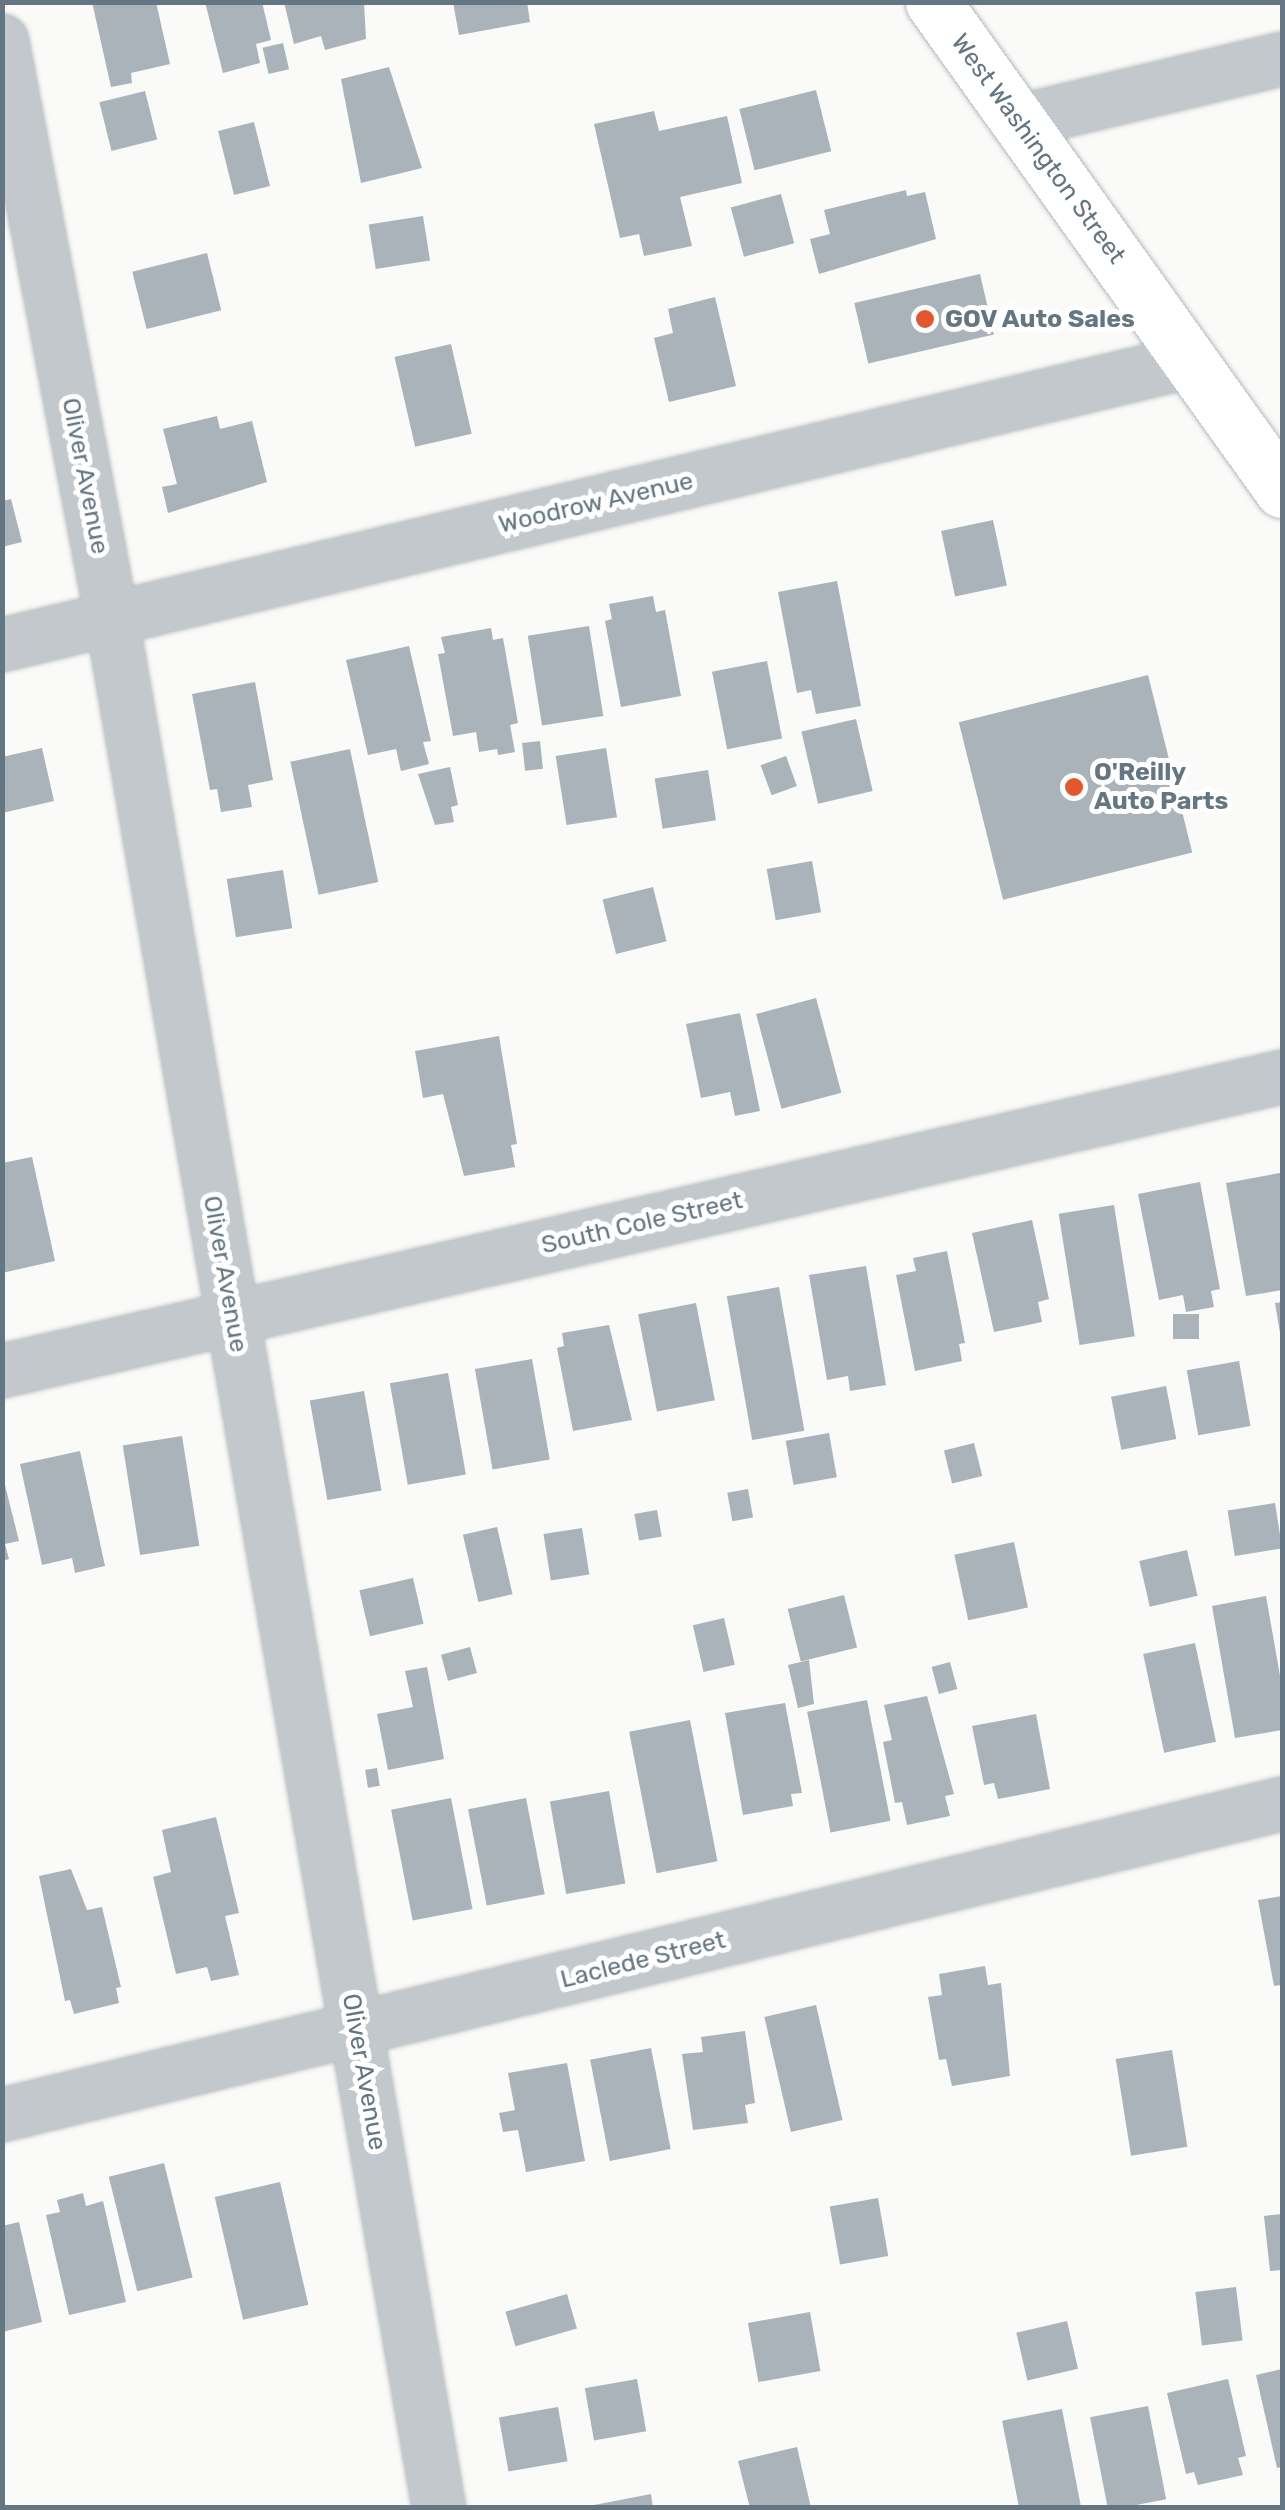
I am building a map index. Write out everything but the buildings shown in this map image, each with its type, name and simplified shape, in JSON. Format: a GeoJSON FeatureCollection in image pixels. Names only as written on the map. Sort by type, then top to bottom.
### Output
{"type":"FeatureCollection","features":[{"type":"Feature","properties":{"kind":"main road","name":"West Washington Street"},"geometry":{"type":"LineString","coordinates":[[933,2],[1282,490]]}},
{"type":"Feature","properties":{"kind":"street","name":"Oliver Avenue"},"geometry":{"type":"LineString","coordinates":[[2,41],[112,619],[439,2508]]}},
{"type":"Feature","properties":{"kind":"street"},"geometry":{"type":"LineString","coordinates":[[1018,122],[1282,59]]}},
{"type":"Feature","properties":{"kind":"street","name":"Woodrow Avenue"},"geometry":{"type":"LineString","coordinates":[[2,645],[1190,361]]}},
{"type":"Feature","properties":{"kind":"street","name":"South Cole Street"},"geometry":{"type":"LineString","coordinates":[[2,1371],[1282,1077]]}},
{"type":"Feature","properties":{"kind":"street","name":"Laclede Street"},"geometry":{"type":"LineString","coordinates":[[2,2115],[1282,1804]]}},
{"type":"Feature","properties":{"kind":"place","name":"GOV Auto Sales"},"geometry":{"type":"Point","coordinates":[925,319]}},
{"type":"Feature","properties":{"kind":"place","name":"O'Reilly Auto Parts"},"geometry":{"type":"Point","coordinates":[1074,787]}}]}
